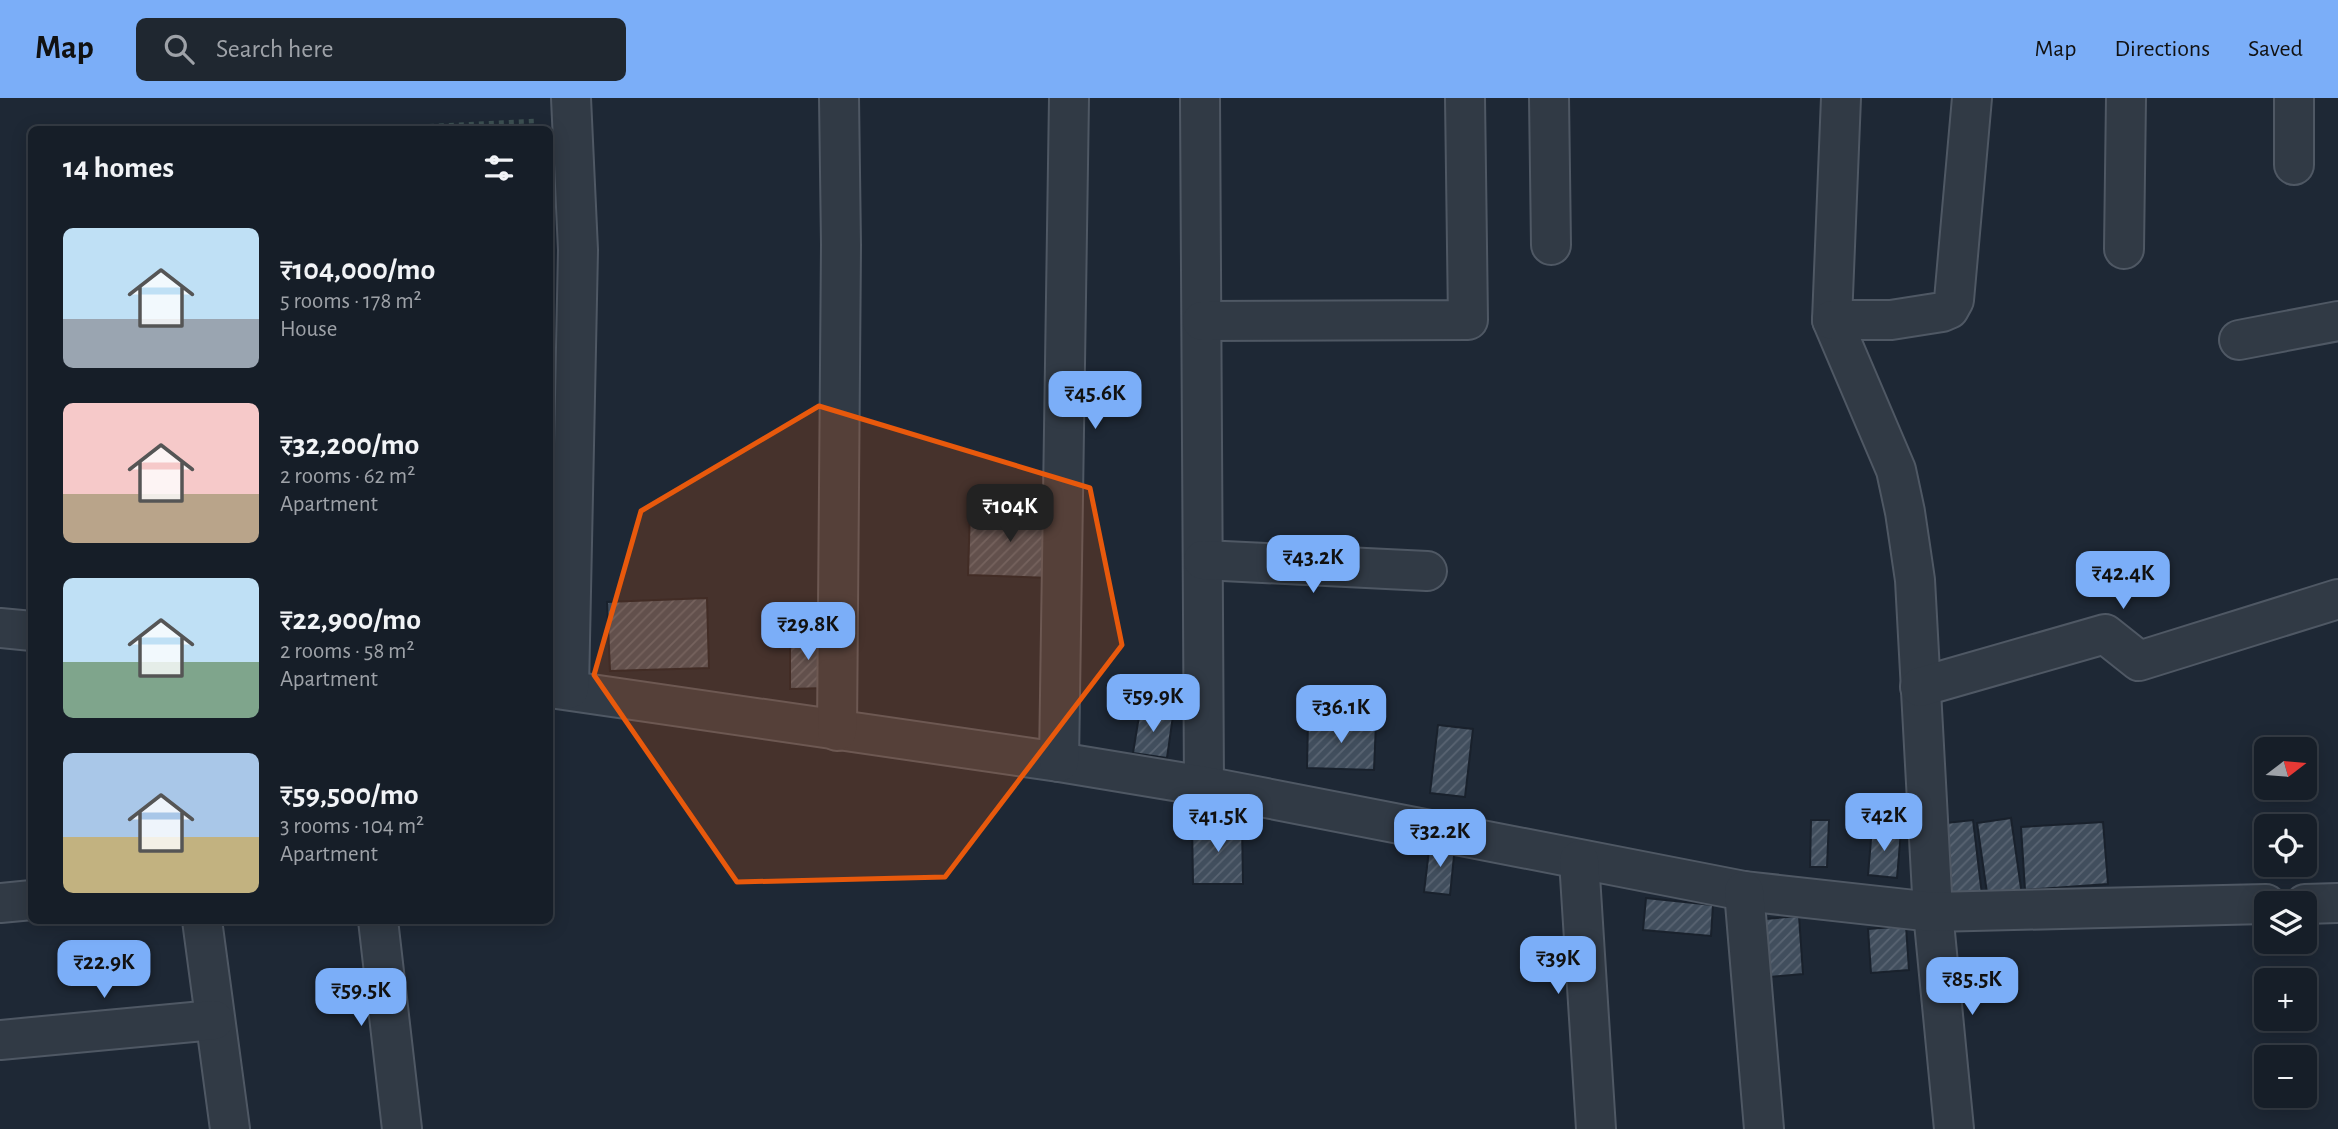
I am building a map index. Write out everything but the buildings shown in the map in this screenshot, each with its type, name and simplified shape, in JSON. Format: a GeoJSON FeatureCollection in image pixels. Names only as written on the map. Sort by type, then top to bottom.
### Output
{"type":"FeatureCollection","features":[{"type":"Feature","properties":{"kind":"street"},"geometry":{"type":"LineString","coordinates":[[837,732],[841,259],[839,98]]}},
{"type":"Feature","properties":{"kind":"street"},"geometry":{"type":"LineString","coordinates":[[1059,762],[1069,98]]}},
{"type":"Feature","properties":{"kind":"street"},"geometry":{"type":"LineString","coordinates":[[1200,98],[1204,786]]}},
{"type":"Feature","properties":{"kind":"street"},"geometry":{"type":"LineString","coordinates":[[1202,321],[1468,320],[1465,98]]}},
{"type":"Feature","properties":{"kind":"street"},"geometry":{"type":"LineString","coordinates":[[1549,98],[1552,245]]}},
{"type":"Feature","properties":{"kind":"street"},"geometry":{"type":"LineString","coordinates":[[1841,98],[1832,320],[1896,470],[1905,512],[1915,580],[1934,912],[1954,1129]]}},
{"type":"Feature","properties":{"kind":"street"},"geometry":{"type":"LineString","coordinates":[[1832,320],[1891,320],[1949,309],[1954,300],[1972,98]]}},
{"type":"Feature","properties":{"kind":"street"},"geometry":{"type":"LineString","coordinates":[[2124,249],[2126,98]]}},
{"type":"Feature","properties":{"kind":"street"},"geometry":{"type":"LineString","coordinates":[[2294,98],[2294,164]]}},
{"type":"Feature","properties":{"kind":"street"},"geometry":{"type":"LineString","coordinates":[[571,109],[578,250],[559,689],[837,732],[1059,762],[1204,786],[1744,891],[1934,912],[2254,904]]}},
{"type":"Feature","properties":{"kind":"street"},"geometry":{"type":"LineString","coordinates":[[2239,340],[2338,321]]}},
{"type":"Feature","properties":{"kind":"street"},"geometry":{"type":"LineString","coordinates":[[1203,560],[1427,571]]}},
{"type":"Feature","properties":{"kind":"street"},"geometry":{"type":"LineString","coordinates":[[1920,687],[2105,634],[2139,661],[2338,599]]}},
{"type":"Feature","properties":{"kind":"street"},"geometry":{"type":"LineString","coordinates":[[0,628],[28,631]]}},
{"type":"Feature","properties":{"kind":"street"},"geometry":{"type":"LineString","coordinates":[[1580,860],[1595,1129]]}},
{"type":"Feature","properties":{"kind":"street"},"geometry":{"type":"LineString","coordinates":[[1744,891],[1764,1129]]}},
{"type":"Feature","properties":{"kind":"street"},"geometry":{"type":"LineString","coordinates":[[0,903],[28,900]]}},
{"type":"Feature","properties":{"kind":"street"},"geometry":{"type":"LineString","coordinates":[[2317,904],[2338,903]]}},
{"type":"Feature","properties":{"kind":"street"},"geometry":{"type":"LineString","coordinates":[[202,924],[230,1129]]}},
{"type":"Feature","properties":{"kind":"street"},"geometry":{"type":"LineString","coordinates":[[378,924],[402,1129]]}},
{"type":"Feature","properties":{"kind":"street"},"geometry":{"type":"LineString","coordinates":[[0,1040],[214,1020]]}},
{"type":"Feature","properties":{"kind":"path"},"geometry":{"type":"LineString","coordinates":[[391,126],[571,109]]}},
{"type":"Feature","properties":{"kind":"highlighted area"},"geometry":{"type":"Polygon","coordinates":[[[819,406],[1090,488],[1122,645],[945,877],[737,882],[594,675],[641,511],[819,406]]]}}]}
